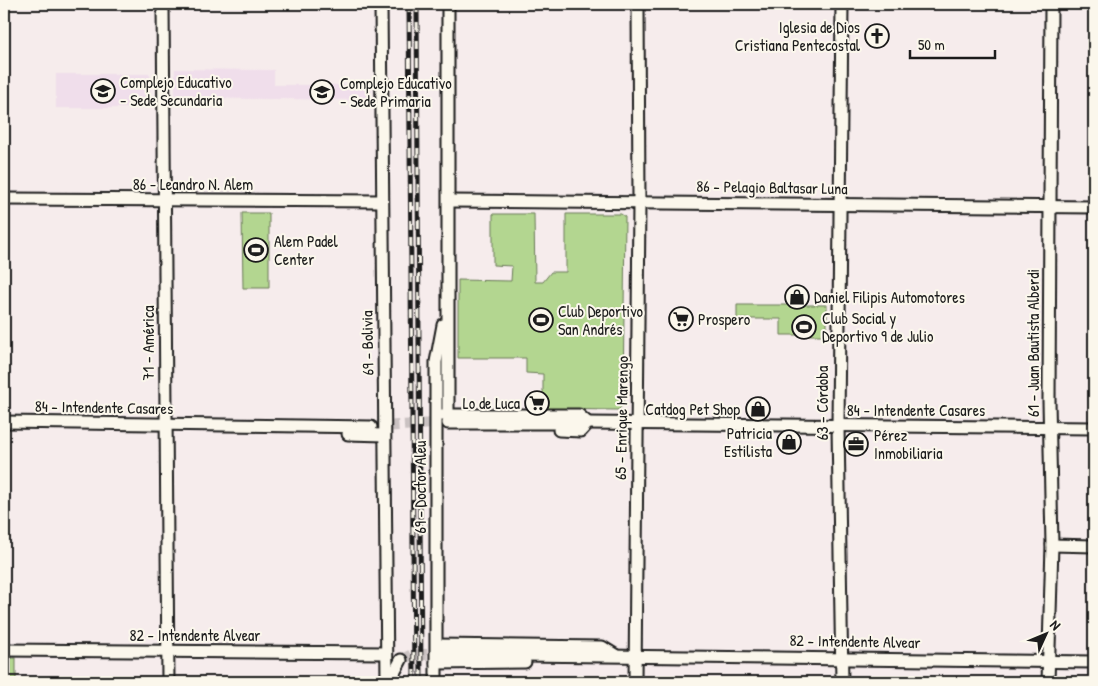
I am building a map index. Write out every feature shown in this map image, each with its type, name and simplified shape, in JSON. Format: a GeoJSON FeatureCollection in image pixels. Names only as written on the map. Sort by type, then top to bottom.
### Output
{"type":"FeatureCollection","features":[{"type":"Feature","properties":{"kind":"street","name":"71 - América"},"geometry":{"type":"LineString","coordinates":[[163,4],[168,682]]}},
{"type":"Feature","properties":{"kind":"street","name":"69 - Bolivia"},"geometry":{"type":"LineString","coordinates":[[381,4],[387,682]]}},
{"type":"Feature","properties":{"kind":"street","name":"69 - Doctor Aleu"},"geometry":{"type":"LineString","coordinates":[[448,4],[448,419]]}},
{"type":"Feature","properties":{"kind":"street","name":"65 - Enrique Marengo"},"geometry":{"type":"LineString","coordinates":[[635,682],[639,202],[638,4]]}},
{"type":"Feature","properties":{"kind":"street","name":"63 - Córdoba"},"geometry":{"type":"LineString","coordinates":[[842,4],[838,426],[842,682]]}},
{"type":"Feature","properties":{"kind":"street","name":"61 - Juan Bautista Alberdi"},"geometry":{"type":"LineString","coordinates":[[1048,682],[1052,545],[1049,207],[1051,4]]}},
{"type":"Feature","properties":{"kind":"street","name":"86 - Leandro N. Alem"},"geometry":{"type":"LineString","coordinates":[[4,199],[382,200]]}},
{"type":"Feature","properties":{"kind":"street","name":"86 - Pelagio Baltasar Luna"},"geometry":{"type":"LineString","coordinates":[[449,201],[1094,207]]}},
{"type":"Feature","properties":{"kind":"street","name":"69 - Doctor Aleu"},"geometry":{"type":"LineString","coordinates":[[436,682],[438,654],[436,362],[448,293]]}},
{"type":"Feature","properties":{"kind":"street","name":"84 - Intendente Casares"},"geometry":{"type":"LineString","coordinates":[[436,415],[448,419],[637,424],[1094,428]]}},
{"type":"Feature","properties":{"kind":"street","name":"84 - Intendente Casares"},"geometry":{"type":"LineString","coordinates":[[204,425],[226,418],[384,419]]}},
{"type":"Feature","properties":{"kind":"street","name":"84 - Intendente Casares"},"geometry":{"type":"LineString","coordinates":[[4,422],[371,427]]}},
{"type":"Feature","properties":{"kind":"street","name":"84 - Intendente Casares"},"geometry":{"type":"LineString","coordinates":[[436,429],[581,431],[588,423]]}},
{"type":"Feature","properties":{"kind":"street","name":"84 - Intendente Casares"},"geometry":{"type":"LineString","coordinates":[[204,425],[227,431],[384,435]]}},
{"type":"Feature","properties":{"kind":"street"},"geometry":{"type":"LineString","coordinates":[[1052,545],[1094,546]]}},
{"type":"Feature","properties":{"kind":"street","name":"82 - Intendente Alvear"},"geometry":{"type":"LineString","coordinates":[[438,654],[602,647],[615,655]]}},
{"type":"Feature","properties":{"kind":"street","name":"82 - Intendente Alvear"},"geometry":{"type":"LineString","coordinates":[[4,650],[386,653]]}},
{"type":"Feature","properties":{"kind":"street","name":"82 - Intendente Alvear"},"geometry":{"type":"LineString","coordinates":[[438,654],[603,662],[615,655],[1094,662]]}},
{"type":"Feature","properties":{"kind":"street"},"geometry":{"type":"LineString","coordinates":[[394,682],[394,672],[401,660]]}},
{"type":"Feature","properties":{"kind":"shaded area"},"geometry":{"type":"Polygon","coordinates":[[[175,69],[274,70],[274,85],[371,85],[371,100],[175,98],[175,69]]]}},
{"type":"Feature","properties":{"kind":"shaded area","name":"Complejo Educativo - Sede Secundaria"},"geometry":{"type":"Polygon","coordinates":[[[56,74],[150,74],[150,108],[56,108],[56,74]]]}},
{"type":"Feature","properties":{"kind":"green space","name":"Alem Padel Center"},"geometry":{"type":"Polygon","coordinates":[[[242,213],[269,213],[269,288],[243,288],[242,213]]]}},
{"type":"Feature","properties":{"kind":"green space","name":"Club Deportivo San Andrés"},"geometry":{"type":"Polygon","coordinates":[[[493,214],[534,214],[535,282],[543,282],[551,272],[566,272],[566,214],[621,214],[625,217],[623,405],[618,410],[543,409],[543,374],[526,373],[526,358],[458,358],[458,280],[511,281],[512,266],[493,265],[493,214]]]}},
{"type":"Feature","properties":{"kind":"green space","name":"Club Social y Deportivo 9 de Julio"},"geometry":{"type":"Polygon","coordinates":[[[737,305],[827,305],[827,335],[781,335],[781,319],[737,319],[737,305]]]}},
{"type":"Feature","properties":{"kind":"green space"},"geometry":{"type":"Polygon","coordinates":[[[4,658],[16,658],[16,682],[4,682],[4,658]]]}},
{"type":"Feature","properties":{"kind":"tunnel"},"geometry":{"type":"LineString","coordinates":[[371,427],[446,423]]}},
{"type":"Feature","properties":{"kind":"tunnel"},"geometry":{"type":"LineString","coordinates":[[401,660],[411,655],[442,654]]}},
{"type":"Feature","properties":{"kind":"railway"},"geometry":{"type":"LineString","coordinates":[[409,4],[414,682]]}},
{"type":"Feature","properties":{"kind":"railway"},"geometry":{"type":"LineString","coordinates":[[417,4],[421,682]]}},
{"type":"Feature","properties":{"kind":"place","name":"Iglesia de Dios Cristiana Pentecostal"},"geometry":{"type":"Point","coordinates":[877,36]}},
{"type":"Feature","properties":{"kind":"place","name":"Complejo Educativo - Sede Secundaria"},"geometry":{"type":"Point","coordinates":[103,91]}},
{"type":"Feature","properties":{"kind":"place","name":"Complejo Educativo - Sede Primaria"},"geometry":{"type":"Point","coordinates":[322,92]}},
{"type":"Feature","properties":{"kind":"place","name":"Alem Padel Center"},"geometry":{"type":"Point","coordinates":[256,250]}},
{"type":"Feature","properties":{"kind":"place","name":"Daniel Filipis Automotores"},"geometry":{"type":"Point","coordinates":[797,297]}},
{"type":"Feature","properties":{"kind":"place","name":"Prospero"},"geometry":{"type":"Point","coordinates":[681,319]}},
{"type":"Feature","properties":{"kind":"place","name":"Club Deportivo San Andrés"},"geometry":{"type":"Point","coordinates":[541,320]}},
{"type":"Feature","properties":{"kind":"place","name":"Club Social y Deportivo 9 de Julio"},"geometry":{"type":"Point","coordinates":[804,327]}},
{"type":"Feature","properties":{"kind":"place","name":"Lo de Luca"},"geometry":{"type":"Point","coordinates":[537,403]}},
{"type":"Feature","properties":{"kind":"place","name":"Catdog Pet Shop"},"geometry":{"type":"Point","coordinates":[758,409]}},
{"type":"Feature","properties":{"kind":"place","name":"Patricia Estilista"},"geometry":{"type":"Point","coordinates":[789,442]}},
{"type":"Feature","properties":{"kind":"place","name":"Pérez Inmobiliaria"},"geometry":{"type":"Point","coordinates":[856,444]}}]}
